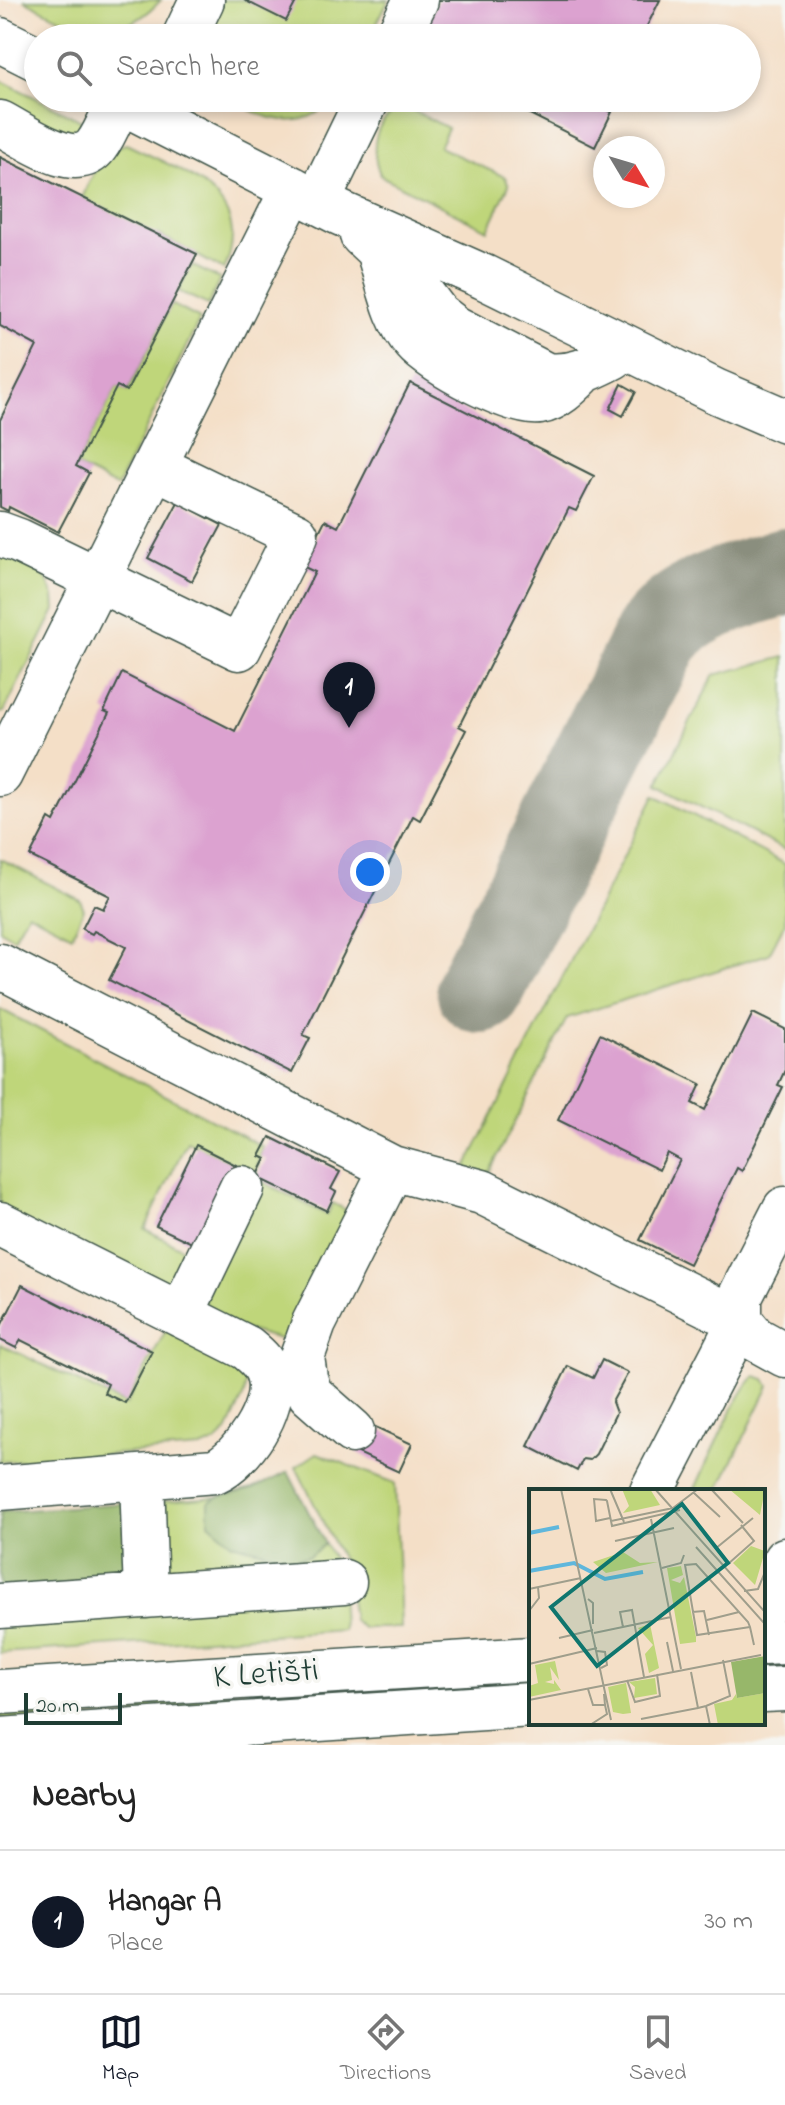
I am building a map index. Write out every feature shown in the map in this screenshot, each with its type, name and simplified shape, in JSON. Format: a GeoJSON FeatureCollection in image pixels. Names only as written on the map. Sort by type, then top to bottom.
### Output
{"type":"FeatureCollection","features":[{"type":"Feature","properties":{"kind":"main road"},"geometry":{"type":"LineString","coordinates":[[191,24],[202,0]]}},
{"type":"Feature","properties":{"kind":"main road"},"geometry":{"type":"LineString","coordinates":[[404,24],[416,0]]}},
{"type":"Feature","properties":{"kind":"main road"},"geometry":{"type":"LineString","coordinates":[[0,40],[24,52]]}},
{"type":"Feature","properties":{"kind":"main road"},"geometry":{"type":"LineString","coordinates":[[0,123],[66,157],[78,158],[97,146],[126,112]]}},
{"type":"Feature","properties":{"kind":"main road"},"geometry":{"type":"LineString","coordinates":[[150,112],[340,216],[519,324],[570,348],[597,365],[678,387],[715,391]]}},
{"type":"Feature","properties":{"kind":"main road"},"geometry":{"type":"LineString","coordinates":[[3,758],[154,466],[340,216],[365,112]]}},
{"type":"Feature","properties":{"kind":"main road"},"geometry":{"type":"LineString","coordinates":[[340,216],[394,302],[413,341],[454,371],[517,401],[539,402],[566,390],[597,365]]}},
{"type":"Feature","properties":{"kind":"main road"},"geometry":{"type":"LineString","coordinates":[[340,216],[484,277],[715,391],[785,421]]}},
{"type":"Feature","properties":{"kind":"main road"},"geometry":{"type":"LineString","coordinates":[[0,534],[239,648],[296,535],[154,466]]}},
{"type":"Feature","properties":{"kind":"main road"},"geometry":{"type":"LineString","coordinates":[[0,966],[392,1168],[482,1192],[740,1321],[754,1338],[785,1355]]}},
{"type":"Feature","properties":{"kind":"main road"},"geometry":{"type":"LineString","coordinates":[[352,1431],[310,1394],[302,1357],[314,1323],[392,1168]]}},
{"type":"Feature","properties":{"kind":"main road"},"geometry":{"type":"LineString","coordinates":[[181,1315],[242,1188]]}},
{"type":"Feature","properties":{"kind":"main road"},"geometry":{"type":"LineString","coordinates":[[653,1489],[740,1321],[740,1297],[785,1209]]}},
{"type":"Feature","properties":{"kind":"main road"},"geometry":{"type":"LineString","coordinates":[[0,1224],[247,1348],[257,1356],[269,1376],[270,1396],[248,1443],[231,1462],[207,1473],[0,1488]]}},
{"type":"Feature","properties":{"kind":"main road"},"geometry":{"type":"LineString","coordinates":[[142,1478],[146,1596]]}},
{"type":"Feature","properties":{"kind":"main road"},"geometry":{"type":"LineString","coordinates":[[765,1604],[785,1560]]}},
{"type":"Feature","properties":{"kind":"main road"},"geometry":{"type":"LineString","coordinates":[[0,1606],[344,1582]]}},
{"type":"Feature","properties":{"kind":"main road"},"geometry":{"type":"LineString","coordinates":[[765,1643],[785,1642]]}},
{"type":"Feature","properties":{"kind":"main road","name":"K Letišti"},"geometry":{"type":"LineString","coordinates":[[0,1692],[529,1659]]}},
{"type":"Feature","properties":{"kind":"main road"},"geometry":{"type":"LineString","coordinates":[[765,1690],[785,1689]]}},
{"type":"Feature","properties":{"kind":"main road","name":"K Letišti"},"geometry":{"type":"LineString","coordinates":[[0,1740],[206,1736],[529,1705]]}},
{"type":"Feature","properties":{"kind":"green space"},"geometry":{"type":"Polygon","coordinates":[[[24,0],[161,0],[129,24],[75,24],[24,0]]]}},
{"type":"Feature","properties":{"kind":"green space"},"geometry":{"type":"Polygon","coordinates":[[[215,0],[389,0],[376,24],[210,24],[215,0]]]}},
{"type":"Feature","properties":{"kind":"green space"},"geometry":{"type":"Polygon","coordinates":[[[0,80],[24,92],[24,112],[64,112],[85,125],[79,140],[0,102],[0,80]]]}},
{"type":"Feature","properties":{"kind":"green space"},"geometry":{"type":"Polygon","coordinates":[[[255,112],[318,112],[294,120],[255,112]]]}},
{"type":"Feature","properties":{"kind":"green space"},"geometry":{"type":"Polygon","coordinates":[[[394,112],[416,112],[448,128],[439,147],[505,177],[509,185],[488,230],[381,176],[375,145],[380,125],[394,112]]]}},
{"type":"Feature","properties":{"kind":"green space"},"geometry":{"type":"Polygon","coordinates":[[[126,144],[189,175],[222,204],[230,222],[232,244],[224,270],[82,198],[104,158],[110,151],[126,144]]]}},
{"type":"Feature","properties":{"kind":"green space"},"geometry":{"type":"Polygon","coordinates":[[[191,265],[220,279],[208,305],[178,291],[191,265]]]}},
{"type":"Feature","properties":{"kind":"green space"},"geometry":{"type":"Polygon","coordinates":[[[171,304],[200,319],[117,487],[76,466],[117,386],[128,391],[171,304]]]}},
{"type":"Feature","properties":{"kind":"green space"},"geometry":{"type":"Polygon","coordinates":[[[0,552],[43,572],[54,596],[55,610],[4,712],[0,713],[0,552]]]}},
{"type":"Feature","properties":{"kind":"green space"},"geometry":{"type":"Polygon","coordinates":[[[785,657],[785,850],[658,785],[714,675],[785,657]]]}},
{"type":"Feature","properties":{"kind":"green space"},"geometry":{"type":"Polygon","coordinates":[[[655,795],[785,864],[785,923],[769,954],[567,1018],[485,1181],[464,1171],[655,795]]]}},
{"type":"Feature","properties":{"kind":"green space"},"geometry":{"type":"Polygon","coordinates":[[[0,859],[80,900],[84,909],[72,935],[28,912],[14,938],[0,930],[0,859]]]}},
{"type":"Feature","properties":{"kind":"green space"},"geometry":{"type":"Polygon","coordinates":[[[0,1009],[262,1146],[255,1178],[327,1215],[333,1203],[350,1212],[283,1340],[243,1329],[203,1308],[235,1165],[187,1141],[145,1229],[185,1250],[196,1263],[176,1292],[0,1211],[0,1009]]]}},
{"type":"Feature","properties":{"kind":"green space"},"geometry":{"type":"Polygon","coordinates":[[[166,1330],[232,1364],[246,1380],[244,1395],[227,1432],[216,1442],[201,1448],[0,1462],[0,1344],[126,1405],[166,1330]]]}},
{"type":"Feature","properties":{"kind":"green space"},"geometry":{"type":"Polygon","coordinates":[[[755,1376],[765,1379],[769,1386],[719,1489],[695,1489],[731,1412],[755,1376]]]}},
{"type":"Feature","properties":{"kind":"green space"},"geometry":{"type":"Polygon","coordinates":[[[317,1453],[395,1483],[401,1628],[363,1628],[353,1621],[346,1568],[296,1467],[317,1453]]]}},
{"type":"Feature","properties":{"kind":"green space"},"geometry":{"type":"Polygon","coordinates":[[[288,1472],[325,1544],[309,1556],[295,1559],[232,1543],[209,1523],[209,1502],[253,1489],[288,1472]]]}},
{"type":"Feature","properties":{"kind":"green space"},"geometry":{"type":"Polygon","coordinates":[[[218,1497],[209,1503],[309,1556],[325,1544],[337,1565],[158,1583],[164,1501],[218,1497]]]}},
{"type":"Feature","properties":{"kind":"green space"},"geometry":{"type":"Polygon","coordinates":[[[126,1503],[126,1575],[0,1594],[0,1512],[126,1503]]]}},
{"type":"Feature","properties":{"kind":"green space"},"geometry":{"type":"Polygon","coordinates":[[[341,1591],[343,1630],[0,1653],[0,1617],[341,1591]]]}},
{"type":"Feature","properties":{"kind":"green space"},"geometry":{"type":"Polygon","coordinates":[[[529,1673],[529,1687],[0,1722],[0,1709],[529,1673]]]}},
{"type":"Feature","properties":{"kind":"building"},"geometry":{"type":"Polygon","coordinates":[[[244,0],[297,0],[286,21],[244,0]]]}},
{"type":"Feature","properties":{"kind":"building"},"geometry":{"type":"Polygon","coordinates":[[[438,0],[660,0],[648,24],[426,24],[438,0]]]}},
{"type":"Feature","properties":{"kind":"building"},"geometry":{"type":"Polygon","coordinates":[[[526,112],[612,112],[600,136],[593,136],[593,146],[526,112]]]}},
{"type":"Feature","properties":{"kind":"building"},"geometry":{"type":"Polygon","coordinates":[[[0,157],[197,254],[127,391],[117,386],[76,466],[89,473],[58,532],[9,507],[8,511],[0,507],[0,420],[37,346],[0,326],[0,157]]]}},
{"type":"Feature","properties":{"kind":"building"},"geometry":{"type":"Polygon","coordinates":[[[410,383],[594,476],[576,511],[569,508],[459,726],[466,730],[420,820],[413,816],[303,1035],[310,1038],[292,1073],[109,980],[126,947],[94,931],[92,934],[82,929],[94,905],[103,909],[110,896],[30,856],[49,819],[54,822],[109,713],[104,711],[122,673],[235,731],[315,572],[302,566],[325,520],[338,527],[410,383]]]}},
{"type":"Feature","properties":{"kind":"building"},"geometry":{"type":"Polygon","coordinates":[[[622,384],[636,392],[623,416],[610,409],[622,384]]]}},
{"type":"Feature","properties":{"kind":"building"},"geometry":{"type":"Polygon","coordinates":[[[178,502],[222,525],[192,581],[148,558],[178,502]]]}},
{"type":"Feature","properties":{"kind":"building"},"geometry":{"type":"Polygon","coordinates":[[[753,1013],[785,1029],[785,1070],[778,1085],[783,1087],[742,1171],[737,1168],[689,1264],[640,1240],[680,1160],[667,1153],[659,1170],[558,1120],[600,1034],[701,1084],[692,1103],[705,1110],[753,1013]]]}},
{"type":"Feature","properties":{"kind":"building"},"geometry":{"type":"Polygon","coordinates":[[[270,1137],[340,1172],[331,1189],[336,1192],[327,1211],[257,1177],[266,1159],[260,1156],[270,1137]]]}},
{"type":"Feature","properties":{"kind":"building"},"geometry":{"type":"Polygon","coordinates":[[[196,1145],[236,1165],[196,1245],[156,1226],[196,1145]]]}},
{"type":"Feature","properties":{"kind":"building"},"geometry":{"type":"Polygon","coordinates":[[[22,1285],[152,1351],[125,1403],[104,1393],[108,1384],[21,1340],[16,1348],[0,1340],[0,1328],[22,1285]]]}},
{"type":"Feature","properties":{"kind":"building"},"geometry":{"type":"Polygon","coordinates":[[[602,1360],[628,1373],[612,1402],[616,1413],[596,1454],[590,1460],[583,1459],[577,1471],[528,1446],[568,1366],[593,1378],[602,1360]]]}},
{"type":"Feature","properties":{"kind":"building"},"geometry":{"type":"Polygon","coordinates":[[[369,1424],[412,1444],[399,1472],[356,1452],[369,1424]]]}},
{"type":"Feature","properties":{"kind":"taxiway"},"geometry":{"type":"LineString","coordinates":[[480,989],[658,635],[670,622],[700,602],[785,571]]}},
{"type":"Feature","properties":{"kind":"place","name":"Hangar A"},"geometry":{"type":"Point","coordinates":[349,728]}}]}
